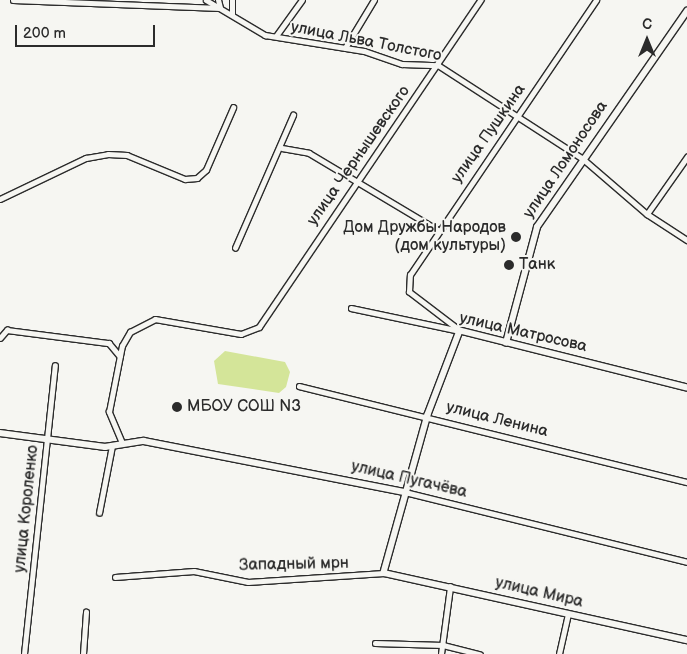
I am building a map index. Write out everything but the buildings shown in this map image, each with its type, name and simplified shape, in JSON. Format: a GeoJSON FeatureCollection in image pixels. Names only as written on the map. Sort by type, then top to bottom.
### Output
{"type":"FeatureCollection","features":[{"type":"Feature","properties":{"kind":"street"},"geometry":{"type":"LineString","coordinates":[[13,0],[84,1],[220,8],[218,0]]}},
{"type":"Feature","properties":{"kind":"street","name":"улица Льва Толстого"},"geometry":{"type":"LineString","coordinates":[[206,0],[232,14],[258,33],[345,48],[402,64],[438,65],[582,158],[647,214],[687,240]]}},
{"type":"Feature","properties":{"kind":"street"},"geometry":{"type":"LineString","coordinates":[[232,0],[232,14]]}},
{"type":"Feature","properties":{"kind":"street"},"geometry":{"type":"LineString","coordinates":[[276,36],[302,0]]}},
{"type":"Feature","properties":{"kind":"street"},"geometry":{"type":"LineString","coordinates":[[345,48],[374,0]]}},
{"type":"Feature","properties":{"kind":"street","name":"улица Чернышевского"},"geometry":{"type":"LineString","coordinates":[[120,356],[130,332],[150,320],[241,334],[259,327],[354,181],[438,65],[480,0]]}},
{"type":"Feature","properties":{"kind":"street","name":"улица Пушкина"},"geometry":{"type":"LineString","coordinates":[[460,331],[412,295],[407,284],[438,230],[596,0]]}},
{"type":"Feature","properties":{"kind":"street","name":"улица Ломоносова"},"geometry":{"type":"LineString","coordinates":[[506,343],[534,233],[582,158],[687,11]]}},
{"type":"Feature","properties":{"kind":"street"},"geometry":{"type":"LineString","coordinates":[[0,199],[86,158],[108,154],[127,155],[185,179],[197,178],[206,170],[233,108]]}},
{"type":"Feature","properties":{"kind":"street"},"geometry":{"type":"LineString","coordinates":[[235,248],[282,148],[293,115]]}},
{"type":"Feature","properties":{"kind":"street"},"geometry":{"type":"LineString","coordinates":[[282,148],[309,153],[438,230]]}},
{"type":"Feature","properties":{"kind":"street"},"geometry":{"type":"LineString","coordinates":[[647,214],[687,157]]}},
{"type":"Feature","properties":{"kind":"street","name":"улица Матросова"},"geometry":{"type":"LineString","coordinates":[[351,308],[460,331],[687,388]]}},
{"type":"Feature","properties":{"kind":"street"},"geometry":{"type":"LineString","coordinates":[[0,338],[7,330],[109,344],[120,356],[109,419],[122,443]]}},
{"type":"Feature","properties":{"kind":"street"},"geometry":{"type":"LineString","coordinates":[[384,573],[428,415],[460,331]]}},
{"type":"Feature","properties":{"kind":"street","name":"улица Короленко"},"geometry":{"type":"LineString","coordinates":[[24,654],[55,366]]}},
{"type":"Feature","properties":{"kind":"street","name":"улица Ленина"},"geometry":{"type":"LineString","coordinates":[[299,386],[428,415],[687,482]]}},
{"type":"Feature","properties":{"kind":"street"},"geometry":{"type":"LineString","coordinates":[[0,433],[112,446],[99,512]]}},
{"type":"Feature","properties":{"kind":"street","name":"улица Пугачёва"},"geometry":{"type":"LineString","coordinates":[[112,446],[144,441],[405,492],[687,562]]}},
{"type":"Feature","properties":{"kind":"street","name":"Западный мрн"},"geometry":{"type":"LineString","coordinates":[[115,577],[194,571],[248,582],[384,573]]}},
{"type":"Feature","properties":{"kind":"street","name":"улица Мира"},"geometry":{"type":"LineString","coordinates":[[384,573],[687,640]]}},
{"type":"Feature","properties":{"kind":"street"},"geometry":{"type":"LineString","coordinates":[[441,654],[450,587]]}},
{"type":"Feature","properties":{"kind":"street"},"geometry":{"type":"LineString","coordinates":[[83,654],[86,612]]}},
{"type":"Feature","properties":{"kind":"street"},"geometry":{"type":"LineString","coordinates":[[560,654],[568,614]]}},
{"type":"Feature","properties":{"kind":"street"},"geometry":{"type":"LineString","coordinates":[[375,643],[443,646],[480,654]]}},
{"type":"Feature","properties":{"kind":"green space"},"geometry":{"type":"Polygon","coordinates":[[[225,351],[285,362],[290,372],[286,387],[279,393],[218,384],[214,361],[225,351]]]}},
{"type":"Feature","properties":{"kind":"place","name":"Дом Дружбы Народов (дом культуры)"},"geometry":{"type":"Point","coordinates":[516,237]}},
{"type":"Feature","properties":{"kind":"place","name":"Танк"},"geometry":{"type":"Point","coordinates":[509,265]}},
{"type":"Feature","properties":{"kind":"place","name":"МБОУ СОШ N3"},"geometry":{"type":"Point","coordinates":[177,407]}}]}
